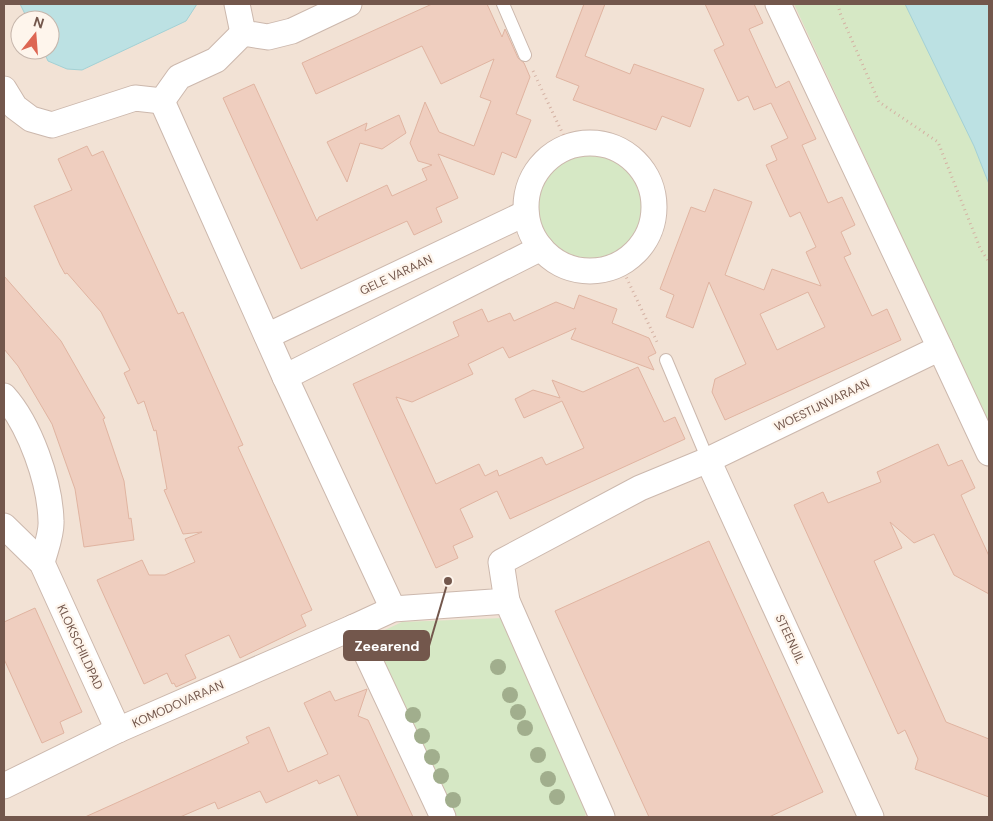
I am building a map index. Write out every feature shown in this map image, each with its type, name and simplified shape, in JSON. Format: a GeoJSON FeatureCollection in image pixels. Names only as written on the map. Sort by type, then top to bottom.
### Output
{"type":"FeatureCollection","features":[{"type":"Feature","properties":{"kind":"street"},"geometry":{"type":"LineString","coordinates":[[237,4],[243,32]]}},
{"type":"Feature","properties":{"kind":"street"},"geometry":{"type":"LineString","coordinates":[[243,32],[268,37],[292,31],[349,4]]}},
{"type":"Feature","properties":{"kind":"street"},"geometry":{"type":"LineString","coordinates":[[778,4],[989,453]]}},
{"type":"Feature","properties":{"kind":"street"},"geometry":{"type":"LineString","coordinates":[[162,101],[179,77],[216,60],[243,32]]}},
{"type":"Feature","properties":{"kind":"street"},"geometry":{"type":"LineString","coordinates":[[4,88],[15,107],[31,119],[52,125],[135,98],[162,101]]}},
{"type":"Feature","properties":{"kind":"street"},"geometry":{"type":"LineString","coordinates":[[162,101],[285,377],[393,609],[507,601],[602,817]]}},
{"type":"Feature","properties":{"kind":"street"},"geometry":{"type":"LineString","coordinates":[[594,143],[615,148],[633,159],[646,176],[654,197],[654,218],[646,238],[633,255],[620,264],[595,271],[574,270],[555,261],[541,248],[529,229],[526,213],[528,188],[538,169],[553,154],[569,147],[594,143]]}},
{"type":"Feature","properties":{"kind":"street","name":"GELE VARAAN"},"geometry":{"type":"LineString","coordinates":[[267,336],[526,213]]}},
{"type":"Feature","properties":{"kind":"street"},"geometry":{"type":"LineString","coordinates":[[285,377],[541,248]]}},
{"type":"Feature","properties":{"kind":"street","name":"WOESTIJNVARAAN"},"geometry":{"type":"LineString","coordinates":[[507,601],[501,562],[640,488],[708,460],[940,348]]}},
{"type":"Feature","properties":{"kind":"street"},"geometry":{"type":"LineString","coordinates":[[4,396],[32,440],[47,486],[52,523],[42,563]]}},
{"type":"Feature","properties":{"kind":"street","name":"STEENUIL"},"geometry":{"type":"LineString","coordinates":[[708,460],[871,817]]}},
{"type":"Feature","properties":{"kind":"street","name":"KLOKSCHILDPAD"},"geometry":{"type":"LineString","coordinates":[[4,526],[42,563],[118,730]]}},
{"type":"Feature","properties":{"kind":"street","name":"KOMODOVARAAN"},"geometry":{"type":"LineString","coordinates":[[4,786],[118,730],[393,609]]}},
{"type":"Feature","properties":{"kind":"street"},"geometry":{"type":"LineString","coordinates":[[354,627],[443,817]]}},
{"type":"Feature","properties":{"kind":"lane"},"geometry":{"type":"LineString","coordinates":[[503,4],[525,54]]}},
{"type":"Feature","properties":{"kind":"lane"},"geometry":{"type":"LineString","coordinates":[[666,360],[708,460]]}},
{"type":"Feature","properties":{"kind":"path"},"geometry":{"type":"LineString","coordinates":[[838,4],[840,13],[879,102],[938,142],[980,248],[989,262]]}},
{"type":"Feature","properties":{"kind":"path"},"geometry":{"type":"LineString","coordinates":[[525,54],[569,147]]}},
{"type":"Feature","properties":{"kind":"path"},"geometry":{"type":"LineString","coordinates":[[620,264],[666,360]]}},
{"type":"Feature","properties":{"kind":"shaded area"},"geometry":{"type":"Polygon","coordinates":[[[4,4],[966,4],[989,60],[989,817],[4,817],[4,4]]]}},
{"type":"Feature","properties":{"kind":"green space"},"geometry":{"type":"Polygon","coordinates":[[[794,4],[905,4],[974,146],[989,184],[989,425],[794,4]]]}},
{"type":"Feature","properties":{"kind":"green space"},"geometry":{"type":"Polygon","coordinates":[[[590,156],[610,160],[627,172],[639,189],[643,209],[639,229],[627,246],[610,258],[590,262],[570,258],[553,246],[541,229],[537,209],[541,189],[553,172],[570,160],[590,156]]]}},
{"type":"Feature","properties":{"kind":"green space"},"geometry":{"type":"Polygon","coordinates":[[[503,618],[587,806],[585,817],[457,817],[372,636],[402,622],[503,618]]]}},
{"type":"Feature","properties":{"kind":"water"},"geometry":{"type":"Polygon","coordinates":[[[20,4],[197,4],[186,21],[82,70],[67,69],[48,60],[60,60],[60,10],[23,10],[20,4]]]}},
{"type":"Feature","properties":{"kind":"water"},"geometry":{"type":"Polygon","coordinates":[[[905,4],[989,4],[989,184],[974,146],[905,4]]]}},
{"type":"Feature","properties":{"kind":"building"},"geometry":{"type":"Polygon","coordinates":[[[432,4],[487,4],[502,37],[505,29],[518,58],[524,63],[530,77],[516,114],[531,120],[516,158],[502,152],[494,175],[438,154],[458,198],[436,208],[442,222],[414,235],[407,221],[301,269],[223,98],[254,84],[317,221],[319,217],[387,185],[392,196],[427,180],[422,169],[432,165],[418,161],[410,143],[425,102],[439,132],[474,146],[491,101],[480,97],[494,59],[441,84],[422,46],[316,94],[302,63],[432,4]]]}},
{"type":"Feature","properties":{"kind":"building"},"geometry":{"type":"Polygon","coordinates":[[[584,4],[605,4],[585,56],[630,74],[634,64],[704,89],[690,127],[662,116],[656,130],[573,100],[579,86],[556,77],[584,4]]]}},
{"type":"Feature","properties":{"kind":"building"},"geometry":{"type":"Polygon","coordinates":[[[705,4],[754,4],[763,23],[749,29],[776,88],[789,81],[816,139],[802,145],[828,203],[842,197],[855,225],[841,232],[851,254],[844,257],[872,316],[887,309],[901,340],[725,420],[712,392],[715,379],[746,364],[709,282],[693,328],[666,317],[674,295],[660,289],[691,207],[705,212],[714,189],[752,202],[725,275],[764,290],[772,269],[821,286],[806,252],[816,247],[800,212],[790,217],[766,165],[777,160],[771,146],[788,138],[771,103],[754,110],[748,96],[738,101],[714,50],[724,45],[705,4]],[[808,292],[760,314],[777,350],[825,327],[808,292]]]}},
{"type":"Feature","properties":{"kind":"building"},"geometry":{"type":"Polygon","coordinates":[[[399,115],[406,133],[382,149],[360,143],[347,182],[327,142],[367,123],[365,131],[399,115]]]}},
{"type":"Feature","properties":{"kind":"building"},"geometry":{"type":"Polygon","coordinates":[[[87,146],[92,156],[103,151],[178,314],[183,312],[243,445],[238,447],[312,610],[301,615],[306,626],[240,658],[229,635],[185,655],[196,678],[176,687],[174,683],[172,684],[167,673],[144,684],[97,580],[142,560],[149,575],[165,575],[195,562],[185,539],[202,532],[183,534],[164,490],[167,489],[156,430],[154,431],[144,401],[138,404],[124,373],[130,370],[101,312],[67,273],[65,274],[34,206],[72,190],[58,159],[87,146]]]}},
{"type":"Feature","properties":{"kind":"building"},"geometry":{"type":"Polygon","coordinates":[[[4,276],[61,341],[105,418],[103,419],[124,481],[134,540],[84,547],[75,489],[52,424],[18,366],[4,349],[4,276]]]}},
{"type":"Feature","properties":{"kind":"building"},"geometry":{"type":"Polygon","coordinates":[[[579,295],[617,309],[612,323],[649,338],[656,353],[648,357],[654,370],[571,339],[576,328],[509,358],[503,347],[468,364],[473,374],[412,402],[396,397],[436,484],[479,464],[485,476],[497,470],[499,476],[542,457],[546,465],[584,448],[562,401],[524,418],[515,399],[533,390],[560,398],[552,380],[583,392],[638,367],[664,422],[675,417],[685,439],[510,519],[497,491],[460,509],[473,537],[453,546],[458,558],[436,568],[353,384],[459,336],[453,322],[482,309],[488,322],[510,313],[514,321],[556,302],[574,309],[579,295]]]}},
{"type":"Feature","properties":{"kind":"building"},"geometry":{"type":"Polygon","coordinates":[[[938,444],[948,466],[962,460],[975,488],[961,495],[989,556],[989,594],[954,575],[934,534],[914,543],[890,522],[902,548],[874,561],[946,722],[989,739],[989,797],[915,769],[918,759],[905,730],[898,734],[794,505],[823,492],[828,503],[881,482],[877,472],[938,444]]]}},
{"type":"Feature","properties":{"kind":"building"},"geometry":{"type":"Polygon","coordinates":[[[709,541],[823,792],[769,817],[649,817],[555,611],[709,541]]]}},
{"type":"Feature","properties":{"kind":"building"},"geometry":{"type":"Polygon","coordinates":[[[35,608],[82,712],[60,722],[64,733],[42,743],[4,659],[4,622],[35,608]]]}},
{"type":"Feature","properties":{"kind":"building"},"geometry":{"type":"Polygon","coordinates":[[[367,689],[358,716],[368,720],[413,817],[358,817],[339,775],[319,784],[317,780],[266,803],[260,791],[218,809],[215,802],[180,817],[85,817],[249,743],[246,737],[269,727],[288,772],[328,754],[304,703],[330,691],[335,701],[367,689]]]}},
{"type":"Feature","properties":{"kind":"place","name":"Zeearend"},"geometry":{"type":"Point","coordinates":[448,581]}}]}
